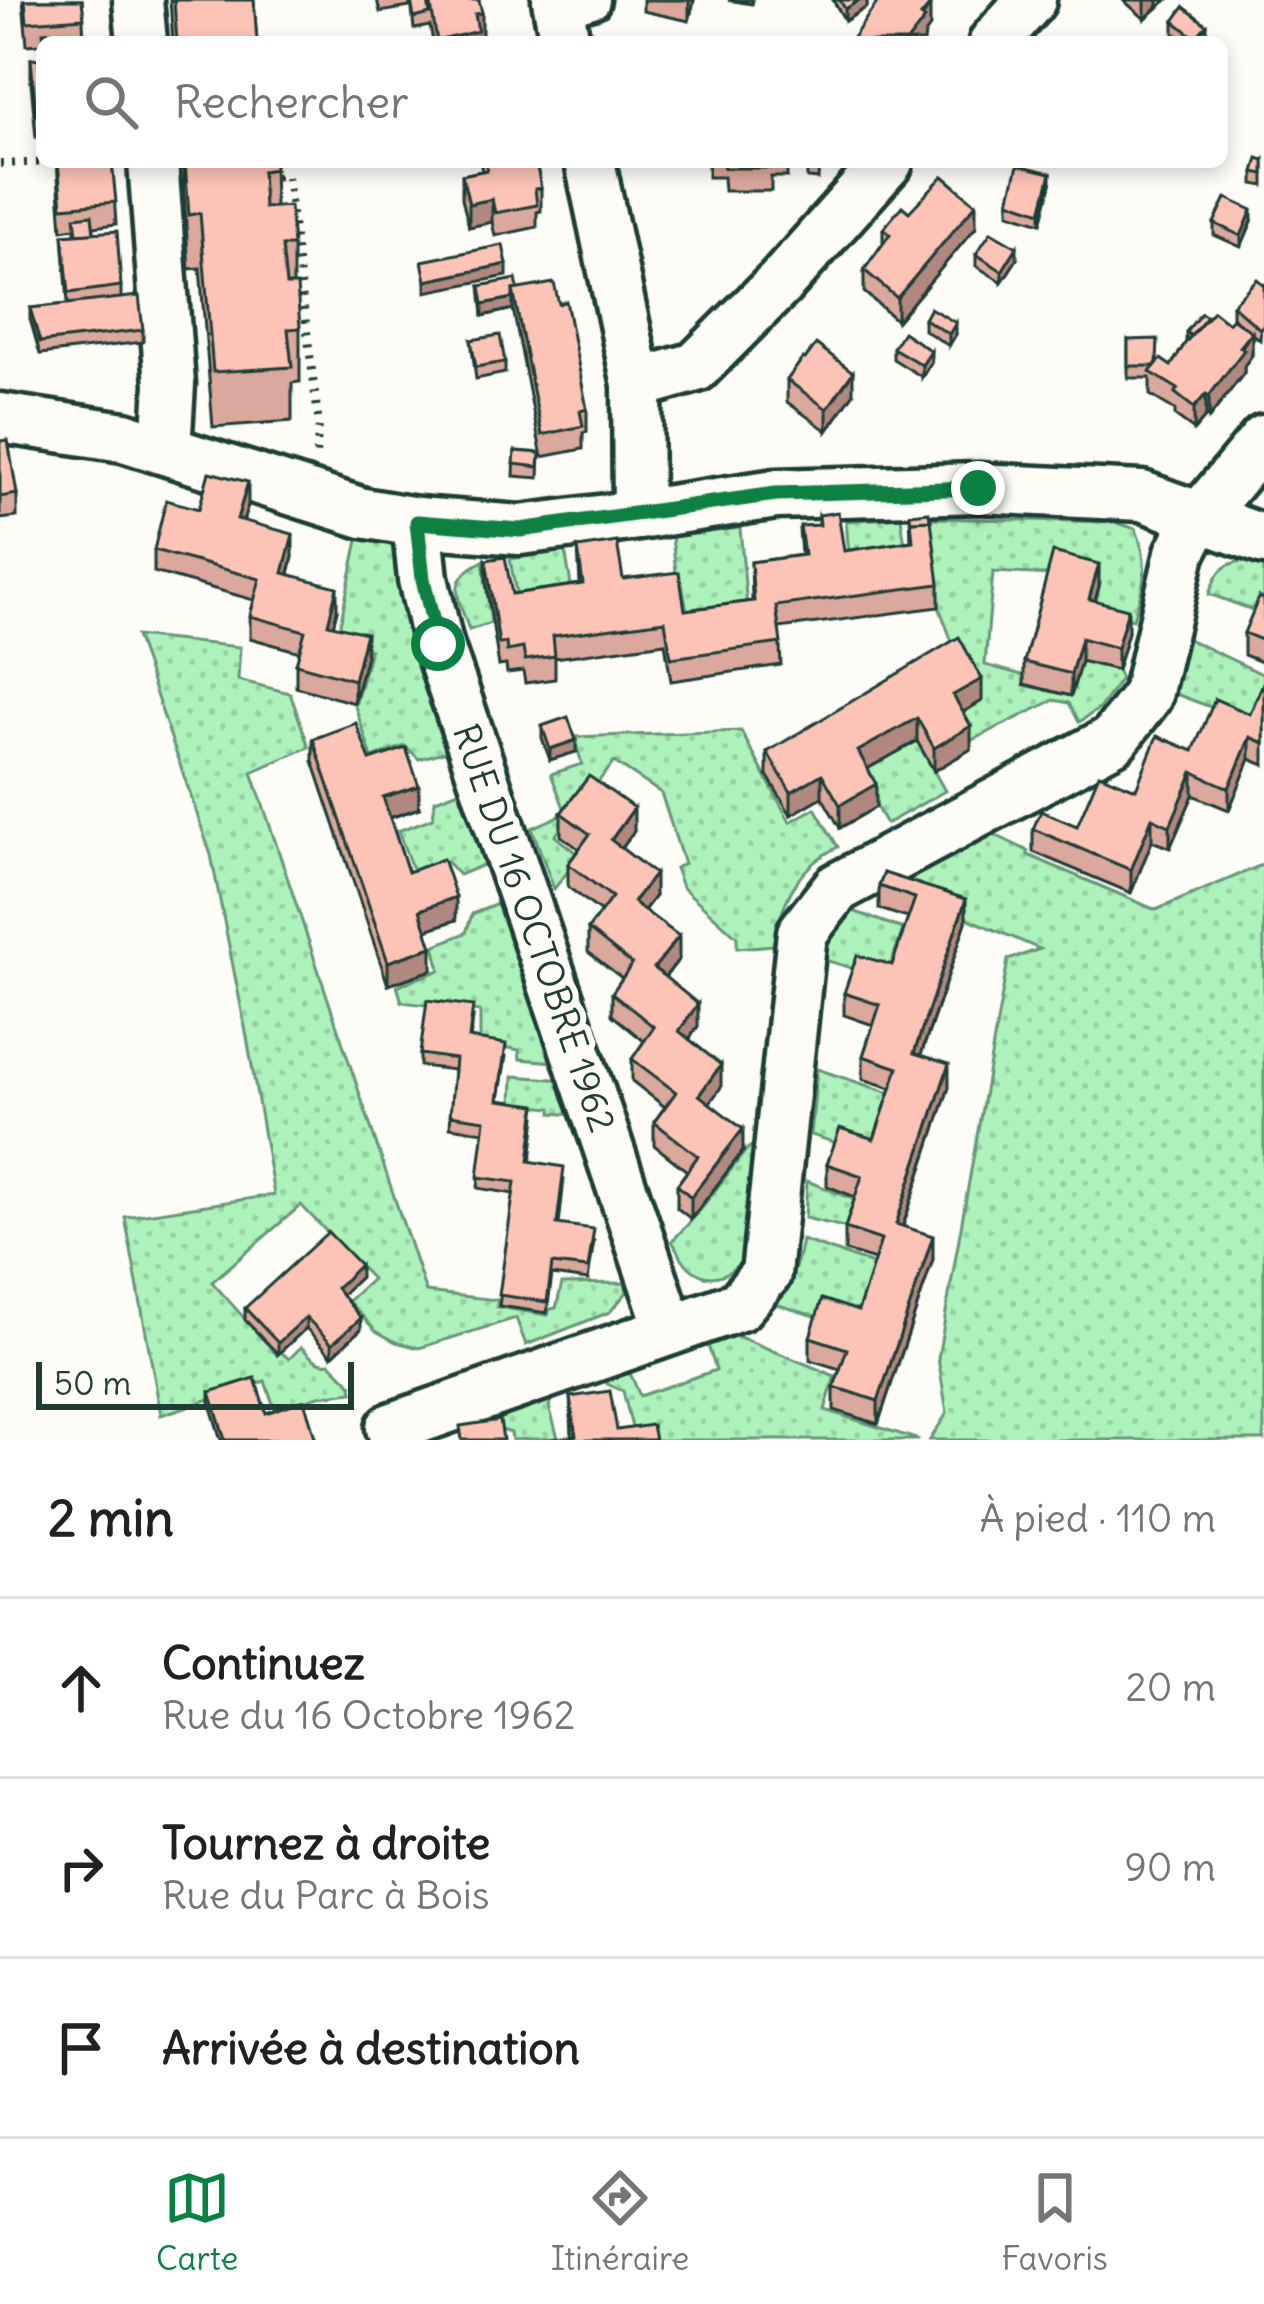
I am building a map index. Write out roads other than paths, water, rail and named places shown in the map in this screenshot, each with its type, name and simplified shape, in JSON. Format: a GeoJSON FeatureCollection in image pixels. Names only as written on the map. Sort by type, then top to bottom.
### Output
{"type":"FeatureCollection","features":[{"type":"Feature","properties":{"kind":"street"},"geometry":{"type":"LineString","coordinates":[[138,0],[141,36]]}},
{"type":"Feature","properties":{"kind":"street"},"geometry":{"type":"LineString","coordinates":[[999,36],[1031,0]]}},
{"type":"Feature","properties":{"kind":"street"},"geometry":{"type":"LineString","coordinates":[[153,168],[170,384],[166,449]]}},
{"type":"Feature","properties":{"kind":"street"},"geometry":{"type":"LineString","coordinates":[[591,168],[637,384],[638,515]]}},
{"type":"Feature","properties":{"kind":"street"},"geometry":{"type":"LineString","coordinates":[[637,384],[696,367],[781,283],[883,168]]}},
{"type":"Feature","properties":{"kind":"street"},"geometry":{"type":"LineString","coordinates":[[0,418],[124,437],[363,513],[417,522],[520,530],[776,494],[978,488],[1142,496],[1264,540]]}},
{"type":"Feature","properties":{"kind":"street"},"geometry":{"type":"LineString","coordinates":[[392,1428],[739,1306],[766,1274],[802,933],[836,888],[1113,740],[1147,696],[1180,553],[1198,518],[1264,440]]}},
{"type":"Feature","properties":{"kind":"street","name":"RUE DU 16 OCTOBRE 1962"},"geometry":{"type":"LineString","coordinates":[[417,522],[423,579],[438,644],[670,1330]]}}]}
